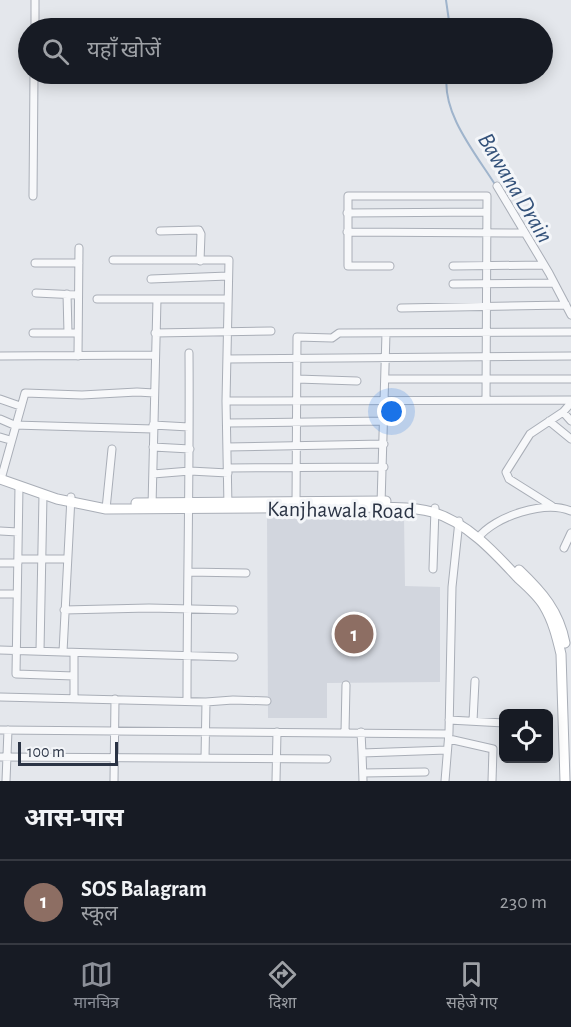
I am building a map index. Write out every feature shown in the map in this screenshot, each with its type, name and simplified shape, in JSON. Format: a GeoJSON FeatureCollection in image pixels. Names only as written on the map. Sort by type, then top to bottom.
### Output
{"type":"FeatureCollection","features":[{"type":"Feature","properties":{"kind":"main road"},"geometry":{"type":"LineString","coordinates":[[1,476],[43,495],[106,506],[408,503],[434,510],[459,523],[479,536],[548,599],[560,621],[564,657],[567,780]]}},
{"type":"Feature","properties":{"kind":"main road"},"geometry":{"type":"LineString","coordinates":[[1,476],[70,500]]}},
{"type":"Feature","properties":{"kind":"main road"},"geometry":{"type":"LineString","coordinates":[[567,736],[571,770]]}},
{"type":"Feature","properties":{"kind":"street"},"geometry":{"type":"LineString","coordinates":[[35,0],[35,18]]}},
{"type":"Feature","properties":{"kind":"street"},"geometry":{"type":"LineString","coordinates":[[33,196],[34,84]]}},
{"type":"Feature","properties":{"kind":"street"},"geometry":{"type":"LineString","coordinates":[[497,186],[571,315]]}},
{"type":"Feature","properties":{"kind":"street"},"geometry":{"type":"LineString","coordinates":[[390,266],[349,267],[347,263],[346,199],[350,195],[484,195],[488,198],[486,400]]}},
{"type":"Feature","properties":{"kind":"street"},"geometry":{"type":"LineString","coordinates":[[347,213],[487,212]]}},
{"type":"Feature","properties":{"kind":"street"},"geometry":{"type":"LineString","coordinates":[[160,231],[200,230],[200,261]]}},
{"type":"Feature","properties":{"kind":"street"},"geometry":{"type":"LineString","coordinates":[[347,232],[524,233]]}},
{"type":"Feature","properties":{"kind":"street"},"geometry":{"type":"LineString","coordinates":[[78,356],[79,248]]}},
{"type":"Feature","properties":{"kind":"street"},"geometry":{"type":"LineString","coordinates":[[113,260],[229,260],[226,401],[228,506]]}},
{"type":"Feature","properties":{"kind":"street"},"geometry":{"type":"LineString","coordinates":[[35,263],[79,263]]}},
{"type":"Feature","properties":{"kind":"street"},"geometry":{"type":"LineString","coordinates":[[453,266],[544,265]]}},
{"type":"Feature","properties":{"kind":"street"},"geometry":{"type":"LineString","coordinates":[[151,279],[228,276]]}},
{"type":"Feature","properties":{"kind":"street"},"geometry":{"type":"LineString","coordinates":[[453,284],[554,283]]}},
{"type":"Feature","properties":{"kind":"street"},"geometry":{"type":"LineString","coordinates":[[36,293],[78,294]]}},
{"type":"Feature","properties":{"kind":"street"},"geometry":{"type":"LineString","coordinates":[[67,294],[68,333]]}},
{"type":"Feature","properties":{"kind":"street"},"geometry":{"type":"LineString","coordinates":[[97,299],[227,299]]}},
{"type":"Feature","properties":{"kind":"street"},"geometry":{"type":"LineString","coordinates":[[152,506],[157,299]]}},
{"type":"Feature","properties":{"kind":"street"},"geometry":{"type":"LineString","coordinates":[[402,308],[566,305]]}},
{"type":"Feature","properties":{"kind":"street"},"geometry":{"type":"LineString","coordinates":[[155,333],[271,332]]}},
{"type":"Feature","properties":{"kind":"street"},"geometry":{"type":"LineString","coordinates":[[296,505],[296,339],[299,336],[332,338],[339,333],[571,332]]}},
{"type":"Feature","properties":{"kind":"street"},"geometry":{"type":"LineString","coordinates":[[33,333],[78,333]]}},
{"type":"Feature","properties":{"kind":"street"},"geometry":{"type":"LineString","coordinates":[[381,504],[384,467],[386,333]]}},
{"type":"Feature","properties":{"kind":"street"},"geometry":{"type":"LineString","coordinates":[[187,701],[190,506],[189,353]]}},
{"type":"Feature","properties":{"kind":"street"},"geometry":{"type":"LineString","coordinates":[[0,357],[154,356]]}},
{"type":"Feature","properties":{"kind":"street"},"geometry":{"type":"LineString","coordinates":[[227,359],[571,356]]}},
{"type":"Feature","properties":{"kind":"street"},"geometry":{"type":"LineString","coordinates":[[385,379],[571,380]]}},
{"type":"Feature","properties":{"kind":"street"},"geometry":{"type":"LineString","coordinates":[[297,380],[357,381]]}},
{"type":"Feature","properties":{"kind":"street"},"geometry":{"type":"LineString","coordinates":[[1,476],[14,424],[23,394],[26,392],[72,395],[154,393]]}},
{"type":"Feature","properties":{"kind":"street"},"geometry":{"type":"LineString","coordinates":[[0,399],[20,406]]}},
{"type":"Feature","properties":{"kind":"street"},"geometry":{"type":"LineString","coordinates":[[226,401],[571,401]]}},
{"type":"Feature","properties":{"kind":"street"},"geometry":{"type":"LineString","coordinates":[[552,506],[509,479],[507,472],[530,434],[563,412],[571,401]]}},
{"type":"Feature","properties":{"kind":"street"},"geometry":{"type":"LineString","coordinates":[[563,412],[571,421]]}},
{"type":"Feature","properties":{"kind":"street"},"geometry":{"type":"LineString","coordinates":[[0,419],[14,424],[189,427]]}},
{"type":"Feature","properties":{"kind":"street"},"geometry":{"type":"LineString","coordinates":[[227,423],[385,421]]}},
{"type":"Feature","properties":{"kind":"street"},"geometry":{"type":"LineString","coordinates":[[549,421],[571,439]]}},
{"type":"Feature","properties":{"kind":"street"},"geometry":{"type":"LineString","coordinates":[[0,437],[10,440]]}},
{"type":"Feature","properties":{"kind":"street"},"geometry":{"type":"LineString","coordinates":[[227,447],[384,444]]}},
{"type":"Feature","properties":{"kind":"street"},"geometry":{"type":"LineString","coordinates":[[153,447],[190,449]]}},
{"type":"Feature","properties":{"kind":"street"},"geometry":{"type":"LineString","coordinates":[[106,506],[112,448]]}},
{"type":"Feature","properties":{"kind":"street"},"geometry":{"type":"LineString","coordinates":[[153,474],[297,467],[384,467]]}},
{"type":"Feature","properties":{"kind":"street"},"geometry":{"type":"LineString","coordinates":[[19,486],[17,675],[74,676]]}},
{"type":"Feature","properties":{"kind":"street"},"geometry":{"type":"LineString","coordinates":[[40,651],[43,495]]}},
{"type":"Feature","properties":{"kind":"street"},"geometry":{"type":"LineString","coordinates":[[63,652],[70,500]]}},
{"type":"Feature","properties":{"kind":"street"},"geometry":{"type":"LineString","coordinates":[[479,536],[502,520],[523,512],[552,506],[563,507],[571,511]]}},
{"type":"Feature","properties":{"kind":"street"},"geometry":{"type":"LineString","coordinates":[[433,569],[434,510]]}},
{"type":"Feature","properties":{"kind":"street"},"geometry":{"type":"LineString","coordinates":[[445,781],[449,736],[452,587],[459,523]]}},
{"type":"Feature","properties":{"kind":"street"},"geometry":{"type":"LineString","coordinates":[[0,531],[18,532]]}},
{"type":"Feature","properties":{"kind":"street"},"geometry":{"type":"LineString","coordinates":[[564,548],[571,533]]}},
{"type":"Feature","properties":{"kind":"street"},"geometry":{"type":"LineString","coordinates":[[0,563],[67,559]]}},
{"type":"Feature","properties":{"kind":"street"},"geometry":{"type":"LineString","coordinates":[[188,572],[246,573]]}},
{"type":"Feature","properties":{"kind":"street"},"geometry":{"type":"LineString","coordinates":[[0,594],[17,594]]}},
{"type":"Feature","properties":{"kind":"street"},"geometry":{"type":"LineString","coordinates":[[64,610],[187,608],[234,610]]}},
{"type":"Feature","properties":{"kind":"street"},"geometry":{"type":"LineString","coordinates":[[0,650],[234,657]]}},
{"type":"Feature","properties":{"kind":"street"},"geometry":{"type":"LineString","coordinates":[[74,653],[74,698]]}},
{"type":"Feature","properties":{"kind":"street"},"geometry":{"type":"LineString","coordinates":[[473,721],[475,681]]}},
{"type":"Feature","properties":{"kind":"street"},"geometry":{"type":"LineString","coordinates":[[345,732],[346,685]]}},
{"type":"Feature","properties":{"kind":"street"},"geometry":{"type":"LineString","coordinates":[[0,697],[206,702],[267,701]]}},
{"type":"Feature","properties":{"kind":"street"},"geometry":{"type":"LineString","coordinates":[[114,781],[115,699]]}},
{"type":"Feature","properties":{"kind":"street"},"geometry":{"type":"LineString","coordinates":[[206,702],[206,758]]}},
{"type":"Feature","properties":{"kind":"street"},"geometry":{"type":"LineString","coordinates":[[449,720],[499,723]]}},
{"type":"Feature","properties":{"kind":"street"},"geometry":{"type":"LineString","coordinates":[[6,781],[4,730],[362,732],[449,736],[493,749],[492,781]]}},
{"type":"Feature","properties":{"kind":"street"},"geometry":{"type":"LineString","coordinates":[[276,781],[277,732]]}},
{"type":"Feature","properties":{"kind":"street"},"geometry":{"type":"LineString","coordinates":[[362,732],[363,777],[425,772]]}},
{"type":"Feature","properties":{"kind":"street"},"geometry":{"type":"LineString","coordinates":[[362,753],[447,750]]}},
{"type":"Feature","properties":{"kind":"street"},"geometry":{"type":"LineString","coordinates":[[4,757],[327,759]]}},
{"type":"Feature","properties":{"kind":"shaded area"},"geometry":{"type":"Polygon","coordinates":[[[267,516],[404,516],[405,586],[440,587],[440,682],[327,683],[327,718],[268,718],[267,516]]]}},
{"type":"Feature","properties":{"kind":"waterway","name":"Bawana Drain"},"geometry":{"type":"LineString","coordinates":[[446,0],[449,18]]}},
{"type":"Feature","properties":{"kind":"waterway","name":"Bawana Drain"},"geometry":{"type":"LineString","coordinates":[[447,84],[449,103],[462,133],[496,186]]}},
{"type":"Feature","properties":{"kind":"place","name":"SOS Balagram"},"geometry":{"type":"Point","coordinates":[354,634]}}]}
